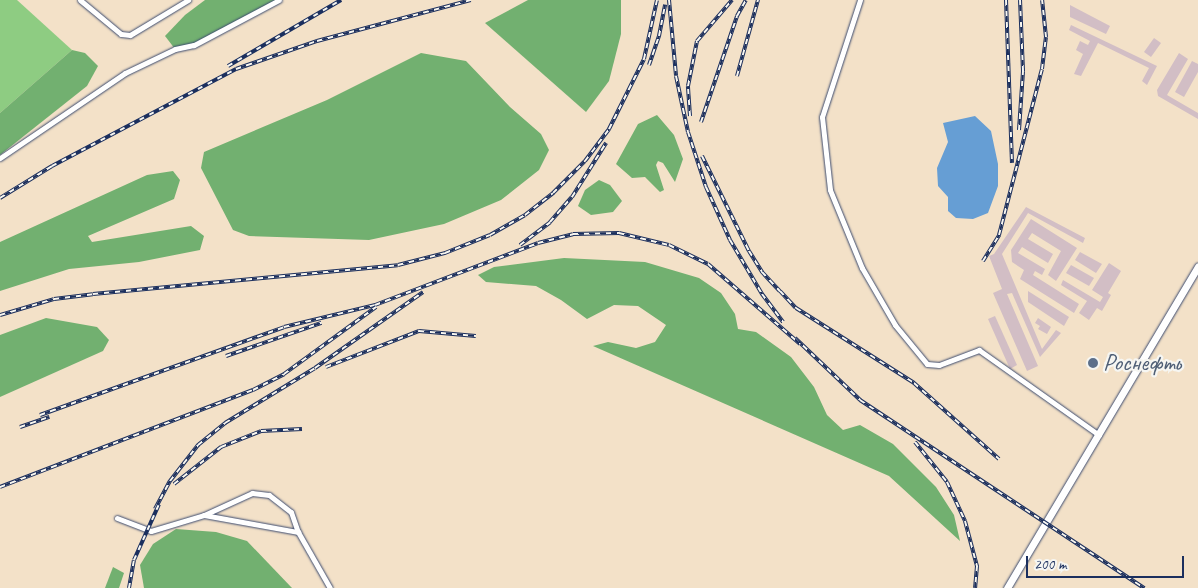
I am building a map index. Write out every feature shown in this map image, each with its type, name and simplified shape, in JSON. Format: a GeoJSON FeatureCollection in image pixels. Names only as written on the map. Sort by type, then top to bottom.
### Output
{"type":"FeatureCollection","features":[{"type":"Feature","properties":{"kind":"street"},"geometry":{"type":"LineString","coordinates":[[80,0],[121,34],[130,34],[188,0]]}},
{"type":"Feature","properties":{"kind":"street"},"geometry":{"type":"LineString","coordinates":[[0,158],[125,74],[175,48],[194,45],[279,0]]}},
{"type":"Feature","properties":{"kind":"street"},"geometry":{"type":"LineString","coordinates":[[860,0],[822,116],[830,190],[862,268],[895,324],[927,364],[939,365],[979,350],[1099,435]]}},
{"type":"Feature","properties":{"kind":"street"},"geometry":{"type":"LineString","coordinates":[[1007,588],[1070,486],[1198,266]]}},
{"type":"Feature","properties":{"kind":"street"},"geometry":{"type":"LineString","coordinates":[[117,518],[151,531],[204,515],[252,493],[269,495],[292,512],[298,532],[330,588]]}},
{"type":"Feature","properties":{"kind":"street"},"geometry":{"type":"LineString","coordinates":[[204,515],[298,532]]}},
{"type":"Feature","properties":{"kind":"shaded area"},"geometry":{"type":"Polygon","coordinates":[[[1070,5],[1110,26],[1106,34],[1070,17],[1070,5]]]}},
{"type":"Feature","properties":{"kind":"shaded area"},"geometry":{"type":"Polygon","coordinates":[[[1071,25],[1157,66],[1147,85],[1142,81],[1149,68],[1098,43],[1081,76],[1074,74],[1083,54],[1076,50],[1080,41],[1088,45],[1090,41],[1069,30],[1071,25]]]}},
{"type":"Feature","properties":{"kind":"shaded area"},"geometry":{"type":"Polygon","coordinates":[[[1154,38],[1161,43],[1151,57],[1144,52],[1154,38]]]}},
{"type":"Feature","properties":{"kind":"shaded area"},"geometry":{"type":"Polygon","coordinates":[[[1179,53],[1188,59],[1167,95],[1198,113],[1198,119],[1158,96],[1157,90],[1179,53]]]}},
{"type":"Feature","properties":{"kind":"shaded area"},"geometry":{"type":"Polygon","coordinates":[[[1192,61],[1198,64],[1198,72],[1184,97],[1175,92],[1192,61]]]}},
{"type":"Feature","properties":{"kind":"shaded area"},"geometry":{"type":"Polygon","coordinates":[[[1026,207],[1085,238],[1083,243],[1028,213],[1002,254],[1042,349],[1056,330],[1061,333],[1040,357],[1012,293],[1007,294],[1038,366],[1027,371],[993,293],[1002,289],[989,256],[994,254],[1026,207]]]}},
{"type":"Feature","properties":{"kind":"shaded area"},"geometry":{"type":"Polygon","coordinates":[[[1031,219],[1077,248],[1056,281],[1048,275],[1061,251],[1032,233],[1028,239],[1053,254],[1048,263],[1022,247],[1018,253],[1045,269],[1042,275],[1035,271],[1033,275],[1079,304],[1074,313],[1020,279],[1024,270],[1012,262],[1011,250],[1031,219]]]}},
{"type":"Feature","properties":{"kind":"shaded area"},"geometry":{"type":"Polygon","coordinates":[[[1080,252],[1102,264],[1096,273],[1075,260],[1080,252]]]}},
{"type":"Feature","properties":{"kind":"shaded area"},"geometry":{"type":"Polygon","coordinates":[[[1109,263],[1121,271],[1108,293],[1111,295],[1102,311],[1097,308],[1089,320],[1079,313],[1087,301],[1061,285],[1063,280],[1100,302],[1103,297],[1092,290],[1109,263]]]}},
{"type":"Feature","properties":{"kind":"shaded area"},"geometry":{"type":"Polygon","coordinates":[[[1071,265],[1094,278],[1089,286],[1066,273],[1071,265]]]}},
{"type":"Feature","properties":{"kind":"shaded area"},"geometry":{"type":"Polygon","coordinates":[[[1028,291],[1069,317],[1064,326],[1028,302],[1028,291]]]}},
{"type":"Feature","properties":{"kind":"shaded area"},"geometry":{"type":"Polygon","coordinates":[[[995,316],[1017,365],[1010,369],[988,319],[995,316]]]}},
{"type":"Feature","properties":{"kind":"shaded area"},"geometry":{"type":"Polygon","coordinates":[[[1038,318],[1051,327],[1047,334],[1038,329],[1040,326],[1035,323],[1038,318]]]}},
{"type":"Feature","properties":{"kind":"green space"},"geometry":{"type":"Polygon","coordinates":[[[0,0],[17,0],[72,50],[0,113],[0,0]]]}},
{"type":"Feature","properties":{"kind":"green space"},"geometry":{"type":"Polygon","coordinates":[[[205,0],[279,0],[194,45],[175,49],[165,36],[185,15],[205,0]]]}},
{"type":"Feature","properties":{"kind":"green space"},"geometry":{"type":"Polygon","coordinates":[[[528,0],[621,0],[621,34],[609,81],[586,112],[485,23],[528,0]]]}},
{"type":"Feature","properties":{"kind":"green space"},"geometry":{"type":"Polygon","coordinates":[[[72,50],[85,53],[98,66],[87,86],[0,155],[0,113],[72,50]]]}},
{"type":"Feature","properties":{"kind":"green space"},"geometry":{"type":"Polygon","coordinates":[[[421,53],[466,61],[510,107],[541,134],[549,150],[539,170],[501,200],[444,224],[369,240],[249,236],[233,230],[201,168],[204,152],[327,100],[421,53]]]}},
{"type":"Feature","properties":{"kind":"green space"},"geometry":{"type":"Polygon","coordinates":[[[657,115],[674,135],[683,159],[675,182],[663,163],[658,161],[656,165],[664,190],[660,192],[645,177],[632,178],[616,164],[638,124],[657,115]]]}},
{"type":"Feature","properties":{"kind":"green space"},"geometry":{"type":"Polygon","coordinates":[[[173,171],[180,180],[174,199],[88,236],[92,242],[191,226],[204,236],[200,250],[139,262],[69,269],[0,291],[0,242],[147,175],[173,171]]]}},
{"type":"Feature","properties":{"kind":"green space"},"geometry":{"type":"Polygon","coordinates":[[[599,180],[610,185],[622,201],[613,212],[591,215],[578,206],[585,190],[599,180]]]}},
{"type":"Feature","properties":{"kind":"green space"},"geometry":{"type":"Polygon","coordinates":[[[564,258],[645,262],[699,278],[721,293],[735,314],[738,329],[756,332],[791,357],[814,387],[827,415],[843,430],[860,425],[893,444],[936,487],[954,515],[960,541],[889,476],[593,346],[608,342],[636,348],[655,342],[666,325],[638,306],[614,305],[587,319],[561,300],[536,286],[486,282],[478,275],[494,267],[564,258]]]}},
{"type":"Feature","properties":{"kind":"green space"},"geometry":{"type":"Polygon","coordinates":[[[46,318],[97,327],[109,340],[103,351],[0,397],[0,335],[46,318]]]}},
{"type":"Feature","properties":{"kind":"green space"},"geometry":{"type":"Polygon","coordinates":[[[176,529],[216,532],[247,541],[292,588],[144,588],[140,565],[153,544],[176,529]]]}},
{"type":"Feature","properties":{"kind":"green space"},"geometry":{"type":"Polygon","coordinates":[[[113,567],[124,573],[119,588],[105,588],[113,567]]]}},
{"type":"Feature","properties":{"kind":"water"},"geometry":{"type":"Polygon","coordinates":[[[975,116],[991,131],[998,164],[998,186],[988,213],[973,219],[956,218],[948,211],[948,197],[938,186],[937,168],[948,142],[943,123],[975,116]]]}},
{"type":"Feature","properties":{"kind":"railway"},"geometry":{"type":"LineString","coordinates":[[228,66],[341,0]]}},
{"type":"Feature","properties":{"kind":"railway"},"geometry":{"type":"LineString","coordinates":[[0,198],[52,166],[236,69],[317,41],[471,0]]}},
{"type":"Feature","properties":{"kind":"railway"},"geometry":{"type":"LineString","coordinates":[[0,315],[54,299],[93,294],[398,265],[445,253],[490,235],[525,215],[553,193],[585,161],[609,129],[644,59],[657,0]]}},
{"type":"Feature","properties":{"kind":"railway"},"geometry":{"type":"LineString","coordinates":[[669,0],[676,76],[688,132],[706,187],[730,240],[762,294],[783,322]]}},
{"type":"Feature","properties":{"kind":"railway"},"geometry":{"type":"LineString","coordinates":[[690,116],[688,86],[697,41],[732,0]]}},
{"type":"Feature","properties":{"kind":"railway"},"geometry":{"type":"LineString","coordinates":[[701,122],[737,16],[746,0]]}},
{"type":"Feature","properties":{"kind":"railway"},"geometry":{"type":"LineString","coordinates":[[737,76],[758,0]]}},
{"type":"Feature","properties":{"kind":"railway"},"geometry":{"type":"LineString","coordinates":[[1006,0],[1012,163]]}},
{"type":"Feature","properties":{"kind":"railway"},"geometry":{"type":"LineString","coordinates":[[1019,130],[1023,71],[1020,0]]}},
{"type":"Feature","properties":{"kind":"railway"},"geometry":{"type":"LineString","coordinates":[[983,261],[999,235],[1042,69],[1046,37],[1042,0]]}},
{"type":"Feature","properties":{"kind":"railway"},"geometry":{"type":"LineString","coordinates":[[649,65],[659,36],[665,5]]}},
{"type":"Feature","properties":{"kind":"railway"},"geometry":{"type":"LineString","coordinates":[[520,245],[550,222],[572,197],[606,143]]}},
{"type":"Feature","properties":{"kind":"railway"},"geometry":{"type":"LineString","coordinates":[[702,156],[749,251],[762,272],[796,308],[914,383],[999,459]]}},
{"type":"Feature","properties":{"kind":"railway"},"geometry":{"type":"LineString","coordinates":[[40,415],[284,327],[375,305],[538,243],[573,234],[619,233],[669,245],[708,264],[800,344]]}},
{"type":"Feature","properties":{"kind":"railway"},"geometry":{"type":"LineString","coordinates":[[155,509],[170,481],[198,445],[225,423],[315,368],[423,292]]}},
{"type":"Feature","properties":{"kind":"railway"},"geometry":{"type":"LineString","coordinates":[[0,487],[253,390],[284,374],[376,307]]}},
{"type":"Feature","properties":{"kind":"railway"},"geometry":{"type":"LineString","coordinates":[[226,356],[321,323]]}},
{"type":"Feature","properties":{"kind":"railway"},"geometry":{"type":"LineString","coordinates":[[326,367],[419,331],[476,336]]}},
{"type":"Feature","properties":{"kind":"railway"},"geometry":{"type":"LineString","coordinates":[[795,338],[860,400],[1144,588]]}},
{"type":"Feature","properties":{"kind":"railway"},"geometry":{"type":"LineString","coordinates":[[20,427],[49,417]]}},
{"type":"Feature","properties":{"kind":"railway"},"geometry":{"type":"LineString","coordinates":[[174,484],[221,447],[261,431],[302,429]]}},
{"type":"Feature","properties":{"kind":"railway"},"geometry":{"type":"LineString","coordinates":[[915,442],[947,482],[965,521],[977,566],[975,588]]}},
{"type":"Feature","properties":{"kind":"railway"},"geometry":{"type":"LineString","coordinates":[[129,588],[134,560],[159,504]]}},
{"type":"Feature","properties":{"kind":"place","name":"Роснефть"},"geometry":{"type":"Point","coordinates":[1093,363]}}]}
